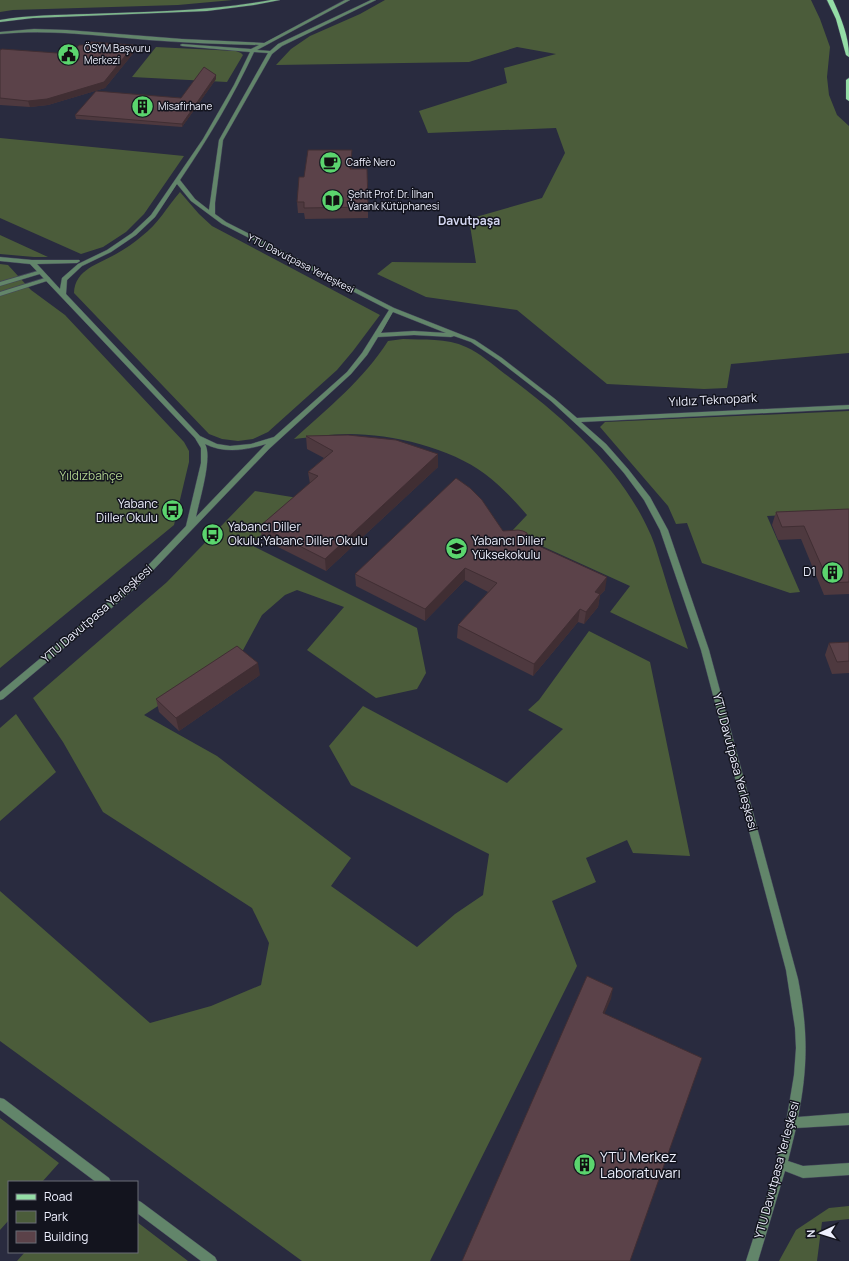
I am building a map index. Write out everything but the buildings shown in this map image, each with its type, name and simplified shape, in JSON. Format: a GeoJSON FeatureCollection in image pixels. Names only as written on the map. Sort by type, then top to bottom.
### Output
{"type":"FeatureCollection","features":[{"type":"Feature","properties":{"kind":"main road"},"geometry":{"type":"LineString","coordinates":[[0,16],[16,13],[185,7],[253,0]]}},
{"type":"Feature","properties":{"kind":"main road"},"geometry":{"type":"LineString","coordinates":[[0,21],[38,16],[200,11],[231,8],[278,0]]}},
{"type":"Feature","properties":{"kind":"main road"},"geometry":{"type":"LineString","coordinates":[[830,0],[839,19],[849,55]]}},
{"type":"Feature","properties":{"kind":"main road"},"geometry":{"type":"LineString","coordinates":[[849,80],[849,99]]}},
{"type":"Feature","properties":{"kind":"street"},"geometry":{"type":"LineString","coordinates":[[63,295],[64,279],[80,265],[109,251],[134,234],[153,216],[205,139],[236,85],[253,50],[348,0]]}},
{"type":"Feature","properties":{"kind":"street"},"geometry":{"type":"LineString","coordinates":[[212,215],[212,203],[221,140],[266,58],[280,45],[374,0]]}},
{"type":"Feature","properties":{"kind":"street"},"geometry":{"type":"LineString","coordinates":[[0,33],[31,30],[61,30],[152,38],[280,45]]}},
{"type":"Feature","properties":{"kind":"street"},"geometry":{"type":"LineString","coordinates":[[0,38],[29,35],[57,36],[271,52]]}},
{"type":"Feature","properties":{"kind":"street","name":"YTU Davutpasa Yerleşkesi"},"geometry":{"type":"LineString","coordinates":[[177,180],[193,200],[224,223],[392,309],[473,341],[528,379],[578,420],[604,446],[626,471],[647,500],[660,524],[705,650],[791,970],[798,1007],[801,1046],[798,1086],[792,1123],[752,1261]]}},
{"type":"Feature","properties":{"kind":"street"},"geometry":{"type":"LineString","coordinates":[[0,259],[32,262],[76,261]]}},
{"type":"Feature","properties":{"kind":"street","name":"YTU Davutpasa Yerleşkesi"},"geometry":{"type":"LineString","coordinates":[[32,262],[198,437],[204,448],[204,463],[190,527]]}},
{"type":"Feature","properties":{"kind":"street"},"geometry":{"type":"LineString","coordinates":[[0,284],[41,272]]}},
{"type":"Feature","properties":{"kind":"street"},"geometry":{"type":"LineString","coordinates":[[0,294],[48,279]]}},
{"type":"Feature","properties":{"kind":"street","name":"YTU Davutpasa Yerleşkesi"},"geometry":{"type":"LineString","coordinates":[[0,697],[136,583],[279,436],[349,373],[378,335],[392,309]]}},
{"type":"Feature","properties":{"kind":"street","name":"YTU Davutpasa Yerleşkesi"},"geometry":{"type":"LineString","coordinates":[[378,335],[402,332],[428,332],[473,341]]}},
{"type":"Feature","properties":{"kind":"street","name":"Yıldız Teknopark"},"geometry":{"type":"LineString","coordinates":[[578,420],[849,407]]}},
{"type":"Feature","properties":{"kind":"street","name":"YTU Davutpasa Yerleşkesi"},"geometry":{"type":"LineString","coordinates":[[198,437],[215,446],[237,449],[257,446],[279,436]]}},
{"type":"Feature","properties":{"kind":"street"},"geometry":{"type":"LineString","coordinates":[[0,1103],[104,1181]]}},
{"type":"Feature","properties":{"kind":"street"},"geometry":{"type":"LineString","coordinates":[[792,1123],[849,1118]]}},
{"type":"Feature","properties":{"kind":"street"},"geometry":{"type":"LineString","coordinates":[[781,1164],[803,1172],[849,1169]]}},
{"type":"Feature","properties":{"kind":"street"},"geometry":{"type":"LineString","coordinates":[[138,1207],[211,1261]]}},
{"type":"Feature","properties":{"kind":"green space"},"geometry":{"type":"Polygon","coordinates":[[[0,0],[233,0],[178,5],[13,10],[0,12],[0,0]]]}},
{"type":"Feature","properties":{"kind":"green space"},"geometry":{"type":"Polygon","coordinates":[[[385,0],[811,0],[820,19],[830,47],[827,77],[829,95],[837,115],[849,126],[849,353],[731,364],[727,388],[704,389],[607,384],[517,310],[426,297],[377,274],[392,262],[476,263],[469,219],[542,198],[565,153],[556,128],[428,133],[419,111],[507,83],[504,68],[556,54],[517,47],[469,62],[276,65],[291,49],[310,36],[360,14],[385,0]]]}},
{"type":"Feature","properties":{"kind":"green space"},"geometry":{"type":"Polygon","coordinates":[[[156,47],[236,51],[243,55],[227,82],[132,77],[156,47]]]}},
{"type":"Feature","properties":{"kind":"green space"},"geometry":{"type":"Polygon","coordinates":[[[0,138],[184,156],[144,214],[126,232],[103,247],[81,254],[0,218],[0,138]]]}},
{"type":"Feature","properties":{"kind":"green space"},"geometry":{"type":"Polygon","coordinates":[[[180,192],[199,214],[212,226],[380,315],[337,370],[268,432],[253,439],[238,441],[222,439],[209,434],[74,293],[75,285],[83,273],[139,239],[153,226],[180,192]]]}},
{"type":"Feature","properties":{"kind":"green space"},"geometry":{"type":"Polygon","coordinates":[[[0,235],[48,257],[0,254],[0,235]]]}},
{"type":"Feature","properties":{"kind":"green space","name":"Yıldızbahçe"},"geometry":{"type":"Polygon","coordinates":[[[0,264],[8,265],[31,290],[65,315],[184,442],[189,451],[189,462],[174,525],[0,668],[0,264]]]}},
{"type":"Feature","properties":{"kind":"green space"},"geometry":{"type":"Polygon","coordinates":[[[403,339],[451,342],[476,352],[547,407],[606,464],[637,508],[653,540],[688,649],[610,612],[630,586],[511,532],[527,515],[496,483],[471,465],[438,450],[420,444],[384,437],[342,434],[294,439],[357,381],[388,341],[403,339]]]}},
{"type":"Feature","properties":{"kind":"green space"},"geometry":{"type":"Polygon","coordinates":[[[849,411],[849,512],[767,516],[800,592],[790,593],[702,563],[687,523],[676,524],[668,506],[600,427],[605,422],[849,411]]]}},
{"type":"Feature","properties":{"kind":"green space"},"geometry":{"type":"Polygon","coordinates":[[[255,491],[298,498],[251,545],[417,628],[426,673],[417,689],[376,698],[307,650],[344,607],[297,590],[285,595],[262,615],[242,652],[144,715],[217,756],[351,858],[331,886],[417,947],[455,914],[483,895],[489,854],[351,785],[329,746],[363,706],[507,783],[563,729],[528,710],[539,700],[589,631],[650,662],[690,856],[633,853],[627,840],[586,858],[596,882],[552,901],[577,966],[430,1261],[302,1261],[0,1041],[0,891],[150,1023],[211,1006],[261,985],[269,943],[252,908],[103,812],[63,742],[33,698],[167,582],[255,491]]]}},
{"type":"Feature","properties":{"kind":"green space"},"geometry":{"type":"Polygon","coordinates":[[[16,714],[56,772],[0,821],[0,728],[16,714]]]}},
{"type":"Feature","properties":{"kind":"green space"},"geometry":{"type":"Polygon","coordinates":[[[0,1118],[59,1163],[43,1181],[8,1181],[8,1221],[0,1230],[0,1118]]]}},
{"type":"Feature","properties":{"kind":"green space"},"geometry":{"type":"Polygon","coordinates":[[[849,1206],[849,1219],[822,1222],[817,1261],[779,1261],[796,1230],[829,1208],[849,1206]]]}},
{"type":"Feature","properties":{"kind":"green space"},"geometry":{"type":"Polygon","coordinates":[[[138,1223],[188,1261],[17,1261],[24,1253],[138,1253],[138,1223]]]}},
{"type":"Feature","properties":{"kind":"place","name":"ÖSYM Başvuru Merkezi"},"geometry":{"type":"Point","coordinates":[69,54]}},
{"type":"Feature","properties":{"kind":"place","name":"Misafirhane"},"geometry":{"type":"Point","coordinates":[142,106]}},
{"type":"Feature","properties":{"kind":"place","name":"Caffè Nero"},"geometry":{"type":"Point","coordinates":[330,162]}},
{"type":"Feature","properties":{"kind":"place","name":"Şehit Prof. Dr. İlhan Varank Kütüphanesi"},"geometry":{"type":"Point","coordinates":[333,200]}},
{"type":"Feature","properties":{"kind":"place","name":"Yabanc Diller Okulu"},"geometry":{"type":"Point","coordinates":[173,511]}},
{"type":"Feature","properties":{"kind":"place","name":"Yabancı Diller Okulu;Yabanc Diller Okulu"},"geometry":{"type":"Point","coordinates":[212,534]}},
{"type":"Feature","properties":{"kind":"place","name":"Yabancı Diller Yüksekokulu"},"geometry":{"type":"Point","coordinates":[456,548]}},
{"type":"Feature","properties":{"kind":"place","name":"D1"},"geometry":{"type":"Point","coordinates":[832,572]}},
{"type":"Feature","properties":{"kind":"place","name":"YTÜ Merkez Laboratuvarı"},"geometry":{"type":"Point","coordinates":[585,1165]}},
{"type":"Feature","properties":{"kind":"district","name":"Davutpaşa"},"geometry":{"type":"Point","coordinates":[469,221]}}]}
